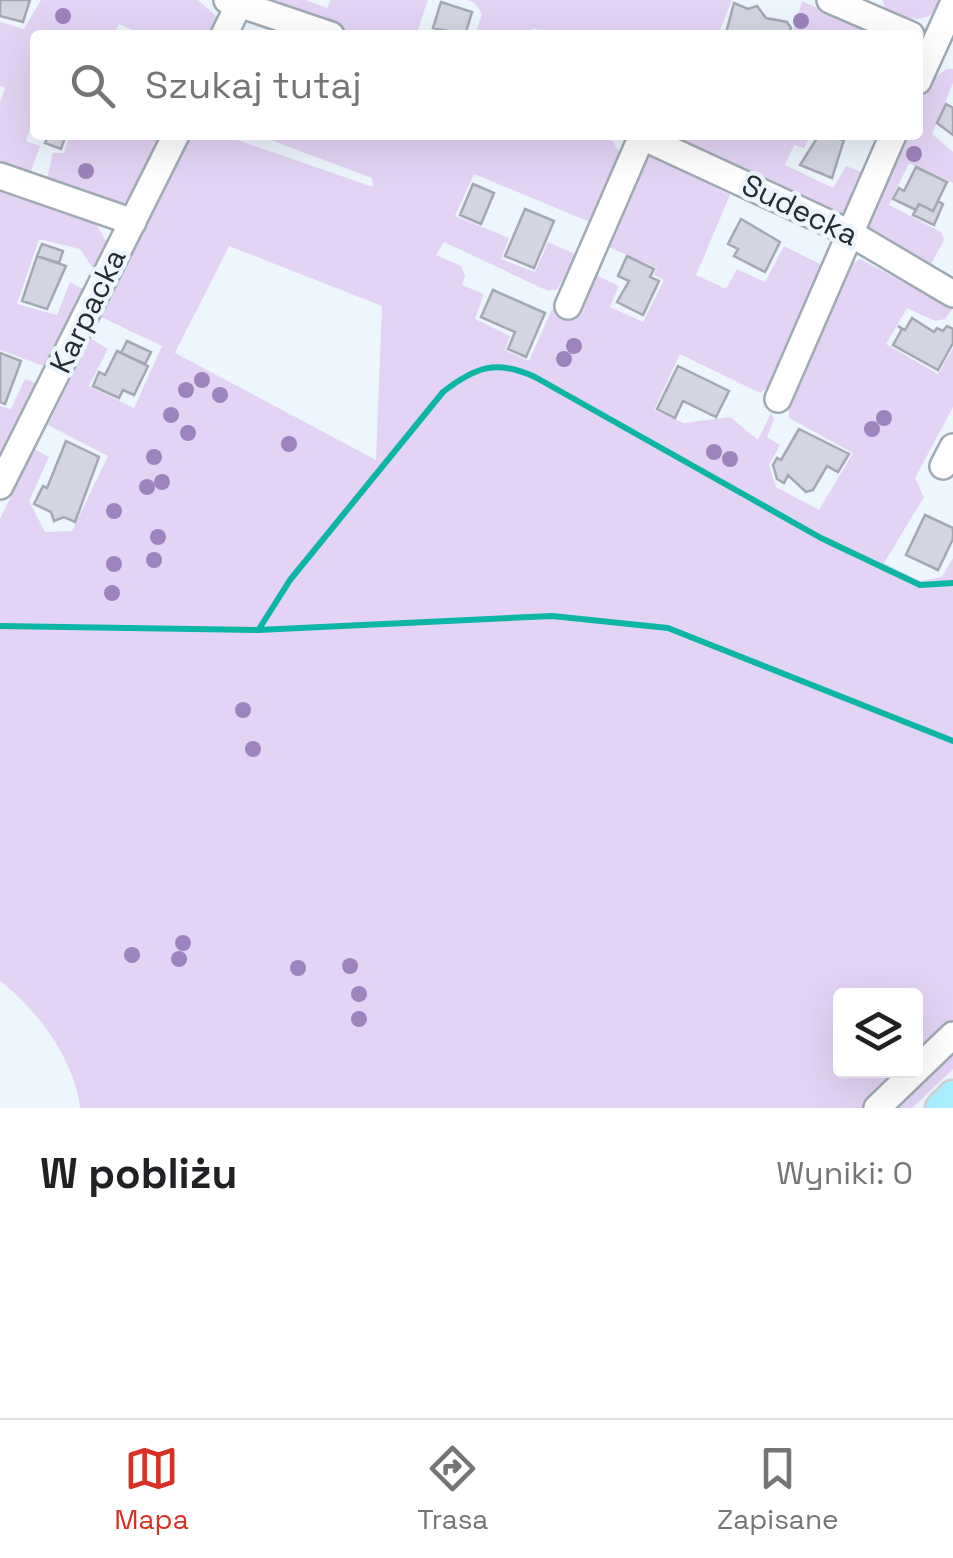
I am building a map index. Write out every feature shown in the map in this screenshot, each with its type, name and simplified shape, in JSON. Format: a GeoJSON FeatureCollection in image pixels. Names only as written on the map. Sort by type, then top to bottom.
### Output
{"type":"FeatureCollection","features":[{"type":"Feature","properties":{"kind":"main road"},"geometry":{"type":"LineString","coordinates":[[941,1108],[953,1096]]}},
{"type":"Feature","properties":{"kind":"street"},"geometry":{"type":"LineString","coordinates":[[830,0],[899,30]]}},
{"type":"Feature","properties":{"kind":"street"},"geometry":{"type":"LineString","coordinates":[[226,30],[236,1],[317,30]]}},
{"type":"Feature","properties":{"kind":"street"},"geometry":{"type":"LineString","coordinates":[[929,43],[953,4]]}},
{"type":"Feature","properties":{"kind":"street","name":"Karpacka"},"geometry":{"type":"LineString","coordinates":[[0,486],[173,140]]}},
{"type":"Feature","properties":{"kind":"street","name":"Sudecka"},"geometry":{"type":"LineString","coordinates":[[568,306],[638,140]]}},
{"type":"Feature","properties":{"kind":"street","name":"Sudecka"},"geometry":{"type":"LineString","coordinates":[[649,140],[850,233],[953,294]]}},
{"type":"Feature","properties":{"kind":"street"},"geometry":{"type":"LineString","coordinates":[[778,398],[891,140]]}},
{"type":"Feature","properties":{"kind":"street"},"geometry":{"type":"LineString","coordinates":[[0,176],[132,222]]}},
{"type":"Feature","properties":{"kind":"street"},"geometry":{"type":"LineString","coordinates":[[878,1108],[953,1035]]}},
{"type":"Feature","properties":{"kind":"shaded area"},"geometry":{"type":"Polygon","coordinates":[[[41,0],[198,0],[216,16],[213,30],[132,30],[119,24],[116,30],[30,30],[30,129],[26,141],[40,146],[29,177],[0,167],[0,103],[5,88],[0,86],[0,22],[24,29],[41,0]]]}},
{"type":"Feature","properties":{"kind":"shaded area"},"geometry":{"type":"Polygon","coordinates":[[[264,0],[306,0],[327,8],[331,0],[428,0],[418,30],[345,30],[264,0]]]}},
{"type":"Feature","properties":{"kind":"shaded area"},"geometry":{"type":"Polygon","coordinates":[[[467,0],[732,0],[720,30],[477,30],[482,14],[475,3],[467,0]]]}},
{"type":"Feature","properties":{"kind":"shaded area"},"geometry":{"type":"Polygon","coordinates":[[[882,0],[949,0],[934,13],[920,18],[886,10],[882,0]]]}},
{"type":"Feature","properties":{"kind":"shaded area"},"geometry":{"type":"Polygon","coordinates":[[[802,1],[867,30],[793,30],[802,1]]]}},
{"type":"Feature","properties":{"kind":"shaded area"},"geometry":{"type":"Polygon","coordinates":[[[953,69],[953,83],[932,134],[953,152],[953,183],[909,163],[889,205],[941,232],[944,240],[928,270],[866,229],[867,218],[902,140],[923,140],[923,98],[938,75],[953,69]]]}},
{"type":"Feature","properties":{"kind":"shaded area"},"geometry":{"type":"Polygon","coordinates":[[[68,140],[162,140],[130,200],[120,205],[46,183],[53,153],[64,153],[68,140]]]}},
{"type":"Feature","properties":{"kind":"shaded area"},"geometry":{"type":"Polygon","coordinates":[[[183,140],[237,140],[373,187],[372,178],[270,140],[613,141],[622,158],[592,223],[474,174],[455,216],[509,238],[501,259],[535,272],[548,242],[577,255],[557,289],[548,291],[444,242],[436,255],[461,266],[465,276],[462,285],[484,294],[475,319],[510,336],[505,350],[529,361],[552,309],[578,313],[596,275],[619,286],[610,307],[643,322],[664,280],[654,275],[657,268],[609,247],[649,156],[659,157],[730,195],[696,275],[726,289],[737,269],[765,282],[784,246],[826,267],[775,382],[760,393],[680,354],[654,410],[684,423],[730,417],[758,440],[771,413],[774,419],[767,437],[780,445],[769,465],[776,487],[819,510],[853,453],[789,418],[789,400],[843,270],[860,259],[953,308],[945,319],[935,321],[907,308],[886,344],[938,374],[953,348],[953,407],[915,478],[924,497],[884,563],[920,581],[942,577],[953,558],[953,1029],[923,1059],[923,988],[833,988],[833,1078],[903,1078],[872,1108],[80,1108],[71,1072],[52,1037],[0,981],[0,519],[34,449],[49,457],[29,501],[45,532],[72,531],[108,456],[48,425],[90,338],[108,349],[89,386],[134,408],[162,346],[99,316],[183,140]],[[229,246],[175,353],[376,460],[382,306],[229,246]]]}},
{"type":"Feature","properties":{"kind":"shaded area"},"geometry":{"type":"Polygon","coordinates":[[[678,140],[808,140],[804,148],[794,145],[785,165],[833,188],[846,166],[867,174],[847,212],[839,215],[678,140]]]}},
{"type":"Feature","properties":{"kind":"shaded area"},"geometry":{"type":"Polygon","coordinates":[[[0,186],[94,221],[108,244],[100,266],[92,267],[80,249],[39,239],[17,304],[57,315],[70,282],[89,292],[49,368],[0,350],[0,186]]]}},
{"type":"Feature","properties":{"kind":"shaded area"},"geometry":{"type":"Polygon","coordinates":[[[25,379],[43,386],[0,473],[0,406],[11,409],[25,379]]]}},
{"type":"Feature","properties":{"kind":"shaded area"},"geometry":{"type":"Polygon","coordinates":[[[953,1047],[953,1069],[912,1108],[889,1108],[923,1078],[953,1047]]]}},
{"type":"Feature","properties":{"kind":"building"},"geometry":{"type":"Polygon","coordinates":[[[0,0],[30,0],[23,22],[0,16],[0,0]]]}},
{"type":"Feature","properties":{"kind":"building"},"geometry":{"type":"Polygon","coordinates":[[[441,2],[472,12],[467,30],[433,28],[441,2]]]}},
{"type":"Feature","properties":{"kind":"building"},"geometry":{"type":"Polygon","coordinates":[[[734,3],[748,9],[757,6],[766,18],[787,22],[791,28],[790,30],[727,30],[734,3]]]}},
{"type":"Feature","properties":{"kind":"building"},"geometry":{"type":"Polygon","coordinates":[[[946,104],[953,108],[953,135],[937,123],[946,104]]]}},
{"type":"Feature","properties":{"kind":"building"},"geometry":{"type":"Polygon","coordinates":[[[46,140],[64,140],[61,149],[45,143],[46,140]]]}},
{"type":"Feature","properties":{"kind":"building"},"geometry":{"type":"Polygon","coordinates":[[[816,140],[844,140],[832,178],[800,165],[816,140]]]}},
{"type":"Feature","properties":{"kind":"building"},"geometry":{"type":"Polygon","coordinates":[[[916,167],[947,182],[933,211],[919,204],[916,210],[893,199],[899,188],[904,191],[916,167]]]}},
{"type":"Feature","properties":{"kind":"building"},"geometry":{"type":"Polygon","coordinates":[[[473,184],[494,193],[481,224],[460,215],[473,184]]]}},
{"type":"Feature","properties":{"kind":"building"},"geometry":{"type":"Polygon","coordinates":[[[938,201],[943,204],[934,225],[913,215],[919,204],[933,211],[938,201]]]}},
{"type":"Feature","properties":{"kind":"building"},"geometry":{"type":"Polygon","coordinates":[[[525,209],[554,221],[534,268],[505,256],[525,209]]]}},
{"type":"Feature","properties":{"kind":"building"},"geometry":{"type":"Polygon","coordinates":[[[741,219],[780,242],[765,272],[734,256],[738,249],[728,244],[741,219]]]}},
{"type":"Feature","properties":{"kind":"building"},"geometry":{"type":"Polygon","coordinates":[[[42,244],[63,251],[59,263],[37,256],[42,244]]]}},
{"type":"Feature","properties":{"kind":"building"},"geometry":{"type":"Polygon","coordinates":[[[37,256],[66,266],[47,309],[22,301],[37,256]]]}},
{"type":"Feature","properties":{"kind":"building"},"geometry":{"type":"Polygon","coordinates":[[[627,256],[654,269],[650,277],[659,281],[643,315],[617,302],[629,281],[618,276],[627,256]]]}},
{"type":"Feature","properties":{"kind":"building"},"geometry":{"type":"Polygon","coordinates":[[[493,290],[545,313],[526,357],[508,349],[515,332],[481,317],[493,290]]]}},
{"type":"Feature","properties":{"kind":"building"},"geometry":{"type":"Polygon","coordinates":[[[912,318],[934,332],[947,326],[953,329],[953,343],[938,370],[893,345],[902,329],[898,326],[905,330],[912,318]]]}},
{"type":"Feature","properties":{"kind":"building"},"geometry":{"type":"Polygon","coordinates":[[[127,341],[151,352],[145,364],[121,353],[127,341]]]}},
{"type":"Feature","properties":{"kind":"building"},"geometry":{"type":"Polygon","coordinates":[[[117,351],[148,366],[134,395],[123,390],[119,398],[93,386],[99,372],[105,375],[117,351]]]}},
{"type":"Feature","properties":{"kind":"building"},"geometry":{"type":"Polygon","coordinates":[[[0,353],[21,361],[5,404],[0,402],[0,353]]]}},
{"type":"Feature","properties":{"kind":"building"},"geometry":{"type":"Polygon","coordinates":[[[678,366],[729,391],[716,417],[683,401],[675,418],[657,409],[678,366]]]}},
{"type":"Feature","properties":{"kind":"building"},"geometry":{"type":"Polygon","coordinates":[[[799,429],[849,454],[838,472],[827,466],[813,490],[806,492],[788,475],[784,483],[777,479],[773,465],[777,458],[781,460],[799,429]]]}},
{"type":"Feature","properties":{"kind":"building"},"geometry":{"type":"Polygon","coordinates":[[[66,441],[99,457],[75,522],[64,517],[54,521],[51,512],[34,504],[43,486],[47,488],[66,441]]]}},
{"type":"Feature","properties":{"kind":"building"},"geometry":{"type":"Polygon","coordinates":[[[925,515],[953,528],[953,539],[938,570],[906,555],[925,515]]]}},
{"type":"Feature","properties":{"kind":"waterway"},"geometry":{"type":"LineString","coordinates":[[259,629],[290,580],[443,392],[465,377],[497,367],[535,377],[821,538],[920,585],[953,583]]}},
{"type":"Feature","properties":{"kind":"waterway"},"geometry":{"type":"LineString","coordinates":[[0,626],[258,630],[552,616],[668,628],[953,741]]}}]}
